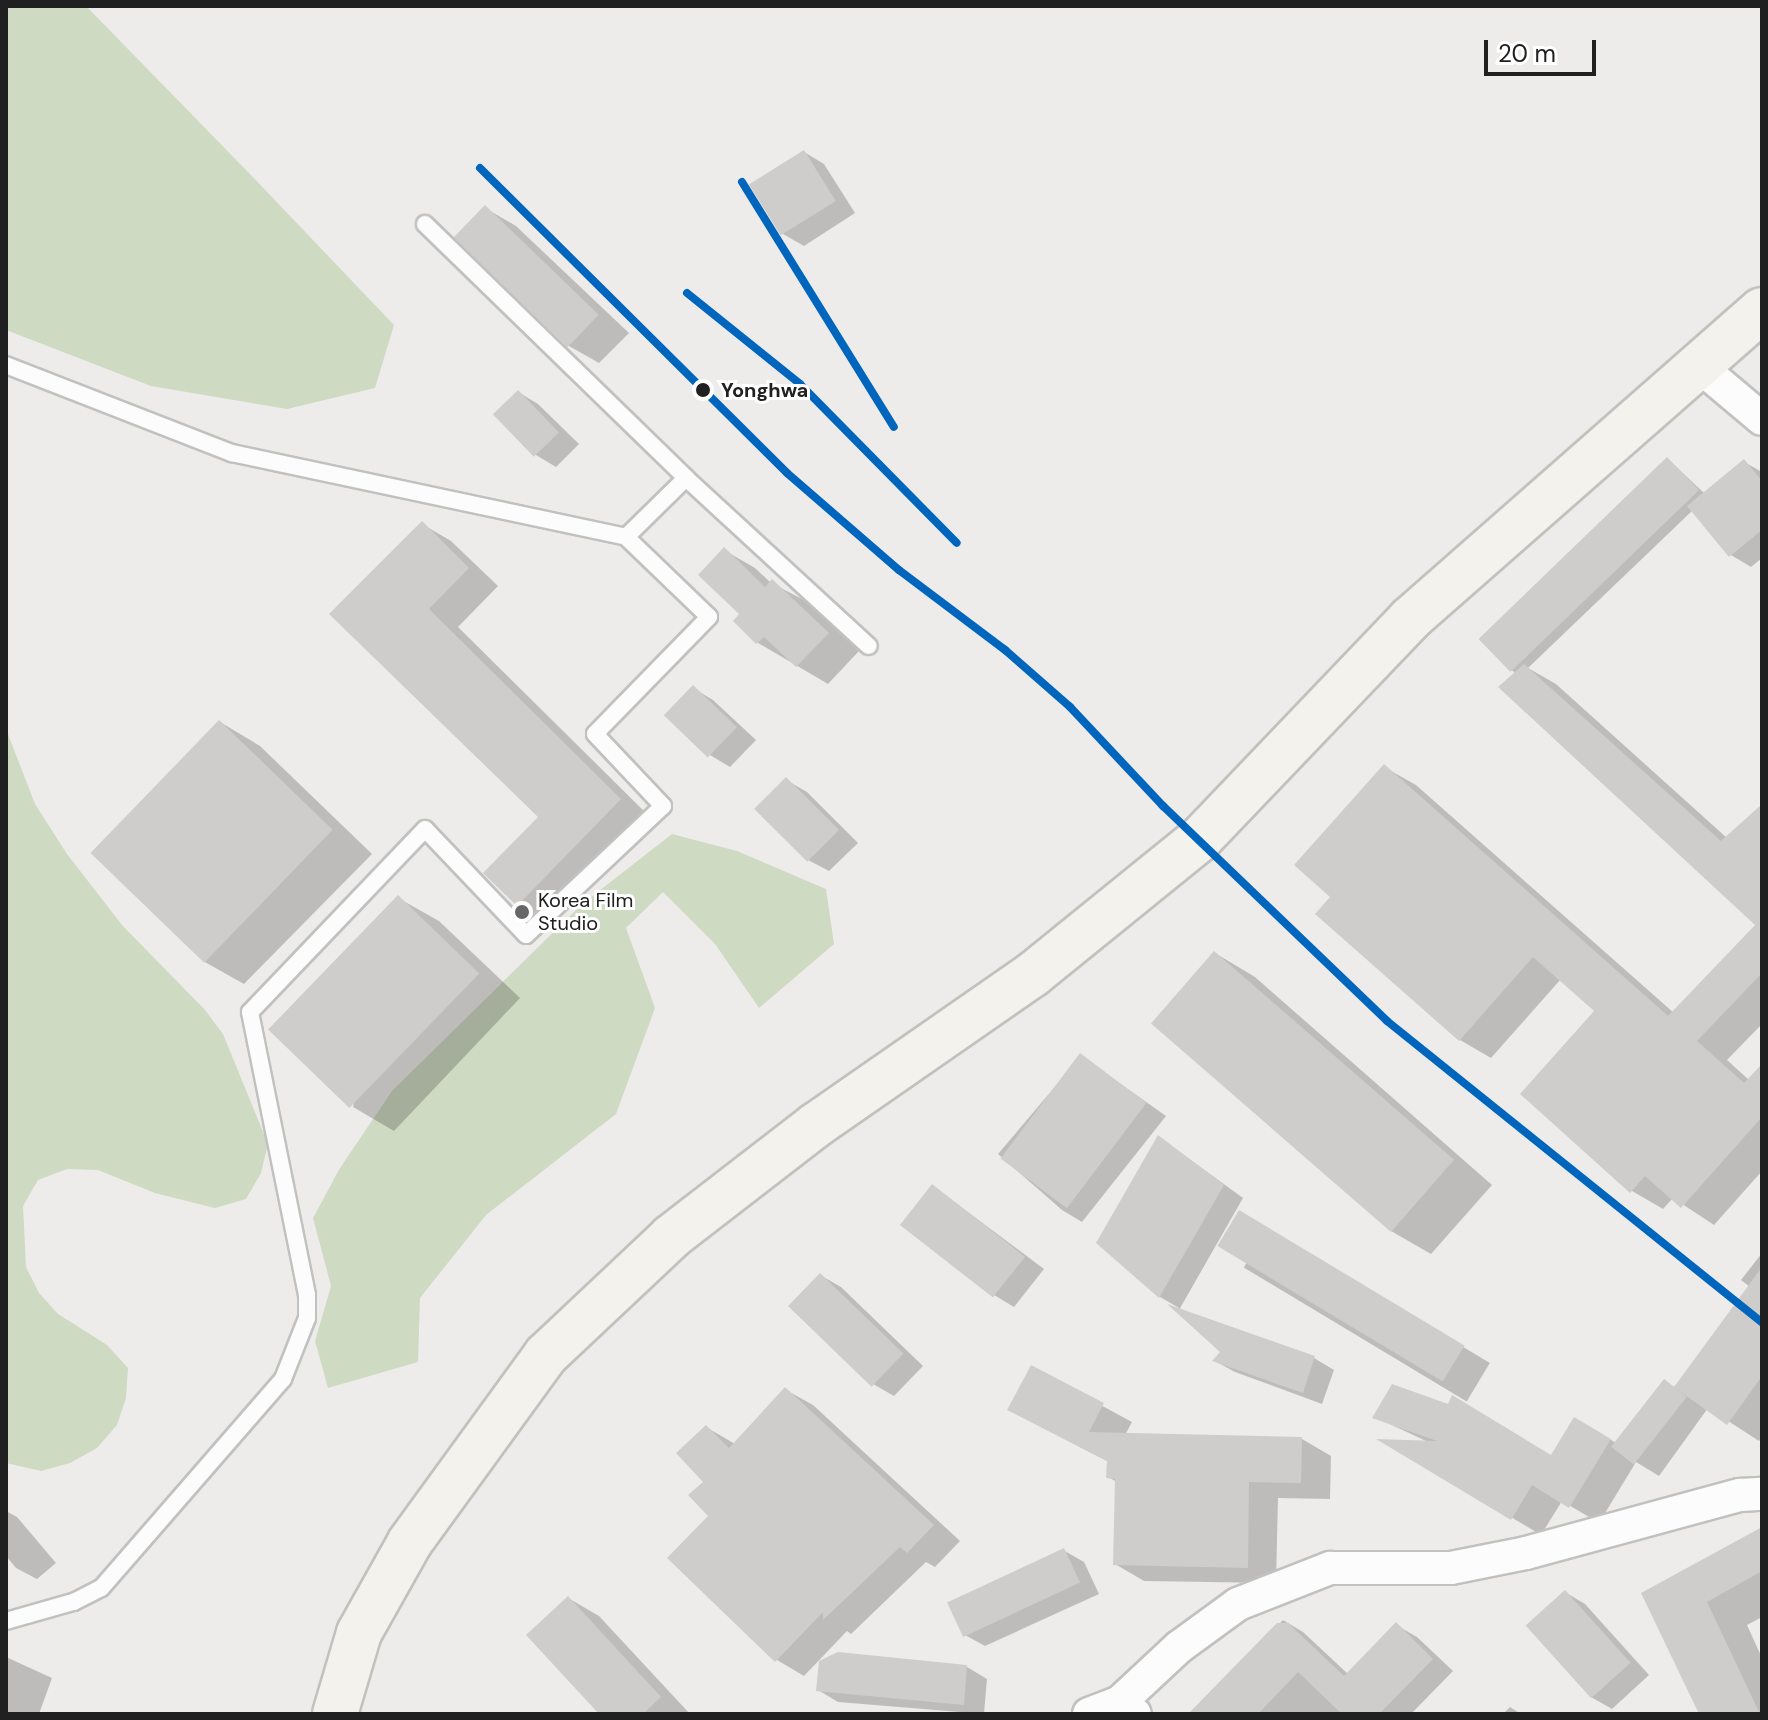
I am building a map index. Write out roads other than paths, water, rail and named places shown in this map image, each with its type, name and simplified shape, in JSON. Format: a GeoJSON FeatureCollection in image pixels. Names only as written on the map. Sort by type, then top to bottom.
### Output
{"type":"FeatureCollection","features":[{"type":"Feature","properties":{"kind":"street"},"geometry":{"type":"LineString","coordinates":[[335,1714],[359,1633],[410,1542],[546,1355],[671,1237],[816,1125],[1032,975],[1200,839],[1410,619],[1762,310]]}},
{"type":"Feature","properties":{"kind":"street"},"geometry":{"type":"LineString","coordinates":[[1699,366],[1762,419]]}},
{"type":"Feature","properties":{"kind":"street"},"geometry":{"type":"LineString","coordinates":[[1089,1714],[1127,1708],[1179,1647],[1238,1604],[1330,1568],[1451,1568],[1526,1553],[1740,1495],[1762,1494]]}},
{"type":"Feature","properties":{"kind":"lane"},"geometry":{"type":"LineString","coordinates":[[425,224],[686,478],[869,646]]}},
{"type":"Feature","properties":{"kind":"lane"},"geometry":{"type":"LineString","coordinates":[[6,365],[232,453],[626,537],[709,617],[595,734],[663,806],[526,935],[425,829],[250,1012],[307,1295],[307,1318],[283,1379],[101,1588],[73,1602],[6,1621]]}},
{"type":"Feature","properties":{"kind":"lane"},"geometry":{"type":"LineString","coordinates":[[626,537],[686,478]]}},
{"type":"Feature","properties":{"kind":"place","name":"Yonghwa"},"geometry":{"type":"Point","coordinates":[703,390]}},
{"type":"Feature","properties":{"kind":"place","name":"Korea Film Studio"},"geometry":{"type":"Point","coordinates":[522,912]}}]}
